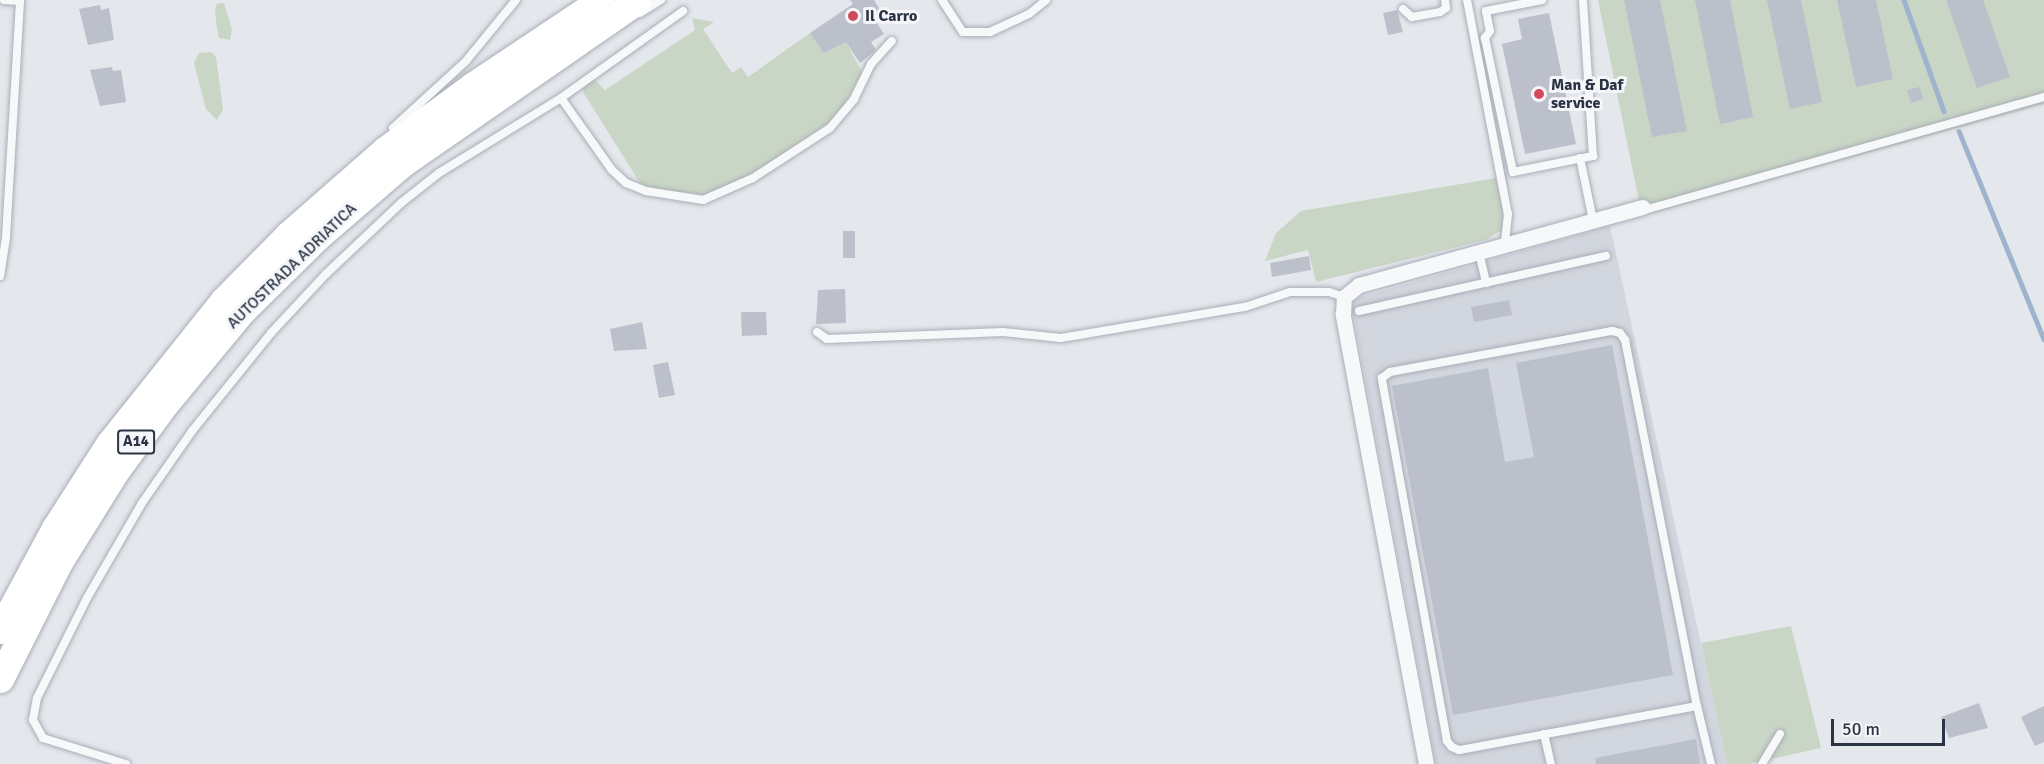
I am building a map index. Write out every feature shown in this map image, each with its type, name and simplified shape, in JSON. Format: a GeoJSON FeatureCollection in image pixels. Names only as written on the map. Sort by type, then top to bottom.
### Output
{"type":"FeatureCollection","features":[{"type":"Feature","properties":{"kind":"highway","name":"AUTOSTRADA ADRIATICA"},"geometry":{"type":"LineString","coordinates":[[0,630],[55,528],[109,444],[193,335],[291,223],[446,104],[619,4]]}},
{"type":"Feature","properties":{"kind":"highway","name":"AUTOSTRADA ADRIATICA"},"geometry":{"type":"LineString","coordinates":[[0,679],[59,562],[115,472],[171,396],[241,312],[316,238],[382,179],[619,4]]}},
{"type":"Feature","properties":{"kind":"street"},"geometry":{"type":"LineString","coordinates":[[1426,764],[1343,314],[1344,297],[1359,285],[1642,207]]}},
{"type":"Feature","properties":{"kind":"lane"},"geometry":{"type":"LineString","coordinates":[[0,276],[6,237],[20,0],[4,0]]}},
{"type":"Feature","properties":{"kind":"lane"},"geometry":{"type":"LineString","coordinates":[[387,133],[466,61],[516,0]]}},
{"type":"Feature","properties":{"kind":"lane"},"geometry":{"type":"LineString","coordinates":[[619,4],[640,14],[661,0]]}},
{"type":"Feature","properties":{"kind":"lane"},"geometry":{"type":"LineString","coordinates":[[942,0],[963,32],[990,33],[1029,14],[1046,0]]}},
{"type":"Feature","properties":{"kind":"lane"},"geometry":{"type":"LineString","coordinates":[[1403,9],[1412,17],[1440,12],[1446,8],[1445,0]]}},
{"type":"Feature","properties":{"kind":"lane"},"geometry":{"type":"LineString","coordinates":[[1467,0],[1508,214],[1505,245]]}},
{"type":"Feature","properties":{"kind":"lane"},"geometry":{"type":"LineString","coordinates":[[1542,0],[1486,11],[1490,31],[1485,38],[1513,172],[1593,156],[1583,0]]}},
{"type":"Feature","properties":{"kind":"lane"},"geometry":{"type":"LineString","coordinates":[[126,764],[43,738],[33,720],[37,698],[87,598],[142,503],[192,431],[271,333],[370,231],[439,173],[561,98],[683,11]]}},
{"type":"Feature","properties":{"kind":"lane"},"geometry":{"type":"LineString","coordinates":[[561,98],[612,170],[626,183],[663,195],[703,200],[753,178],[830,128],[854,99],[871,64],[892,41]]}},
{"type":"Feature","properties":{"kind":"lane"},"geometry":{"type":"LineString","coordinates":[[1642,207],[1648,209],[2044,97]]}},
{"type":"Feature","properties":{"kind":"lane"},"geometry":{"type":"LineString","coordinates":[[1580,158],[1593,220]]}},
{"type":"Feature","properties":{"kind":"lane"},"geometry":{"type":"LineString","coordinates":[[1479,252],[1486,283]]}},
{"type":"Feature","properties":{"kind":"lane"},"geometry":{"type":"LineString","coordinates":[[1359,312],[1606,256]]}},
{"type":"Feature","properties":{"kind":"lane"},"geometry":{"type":"LineString","coordinates":[[817,332],[827,339],[1003,332],[1061,338],[1245,307],[1290,292],[1329,292],[1344,297]]}},
{"type":"Feature","properties":{"kind":"lane"},"geometry":{"type":"LineString","coordinates":[[1698,706],[1459,750],[1447,741],[1382,378],[1390,372],[1612,331],[1620,333],[1711,764]]}},
{"type":"Feature","properties":{"kind":"lane"},"geometry":{"type":"LineString","coordinates":[[1762,764],[1780,734]]}},
{"type":"Feature","properties":{"kind":"lane"},"geometry":{"type":"LineString","coordinates":[[1544,735],[1551,764]]}},
{"type":"Feature","properties":{"kind":"shaded area"},"geometry":{"type":"Polygon","coordinates":[[[1610,226],[1727,764],[1436,764],[1352,306],[1357,298],[1610,226]]]}},
{"type":"Feature","properties":{"kind":"green space"},"geometry":{"type":"Polygon","coordinates":[[[1598,0],[2044,0],[2044,104],[1642,216],[1598,0]]]}},
{"type":"Feature","properties":{"kind":"green space"},"geometry":{"type":"Polygon","coordinates":[[[224,3],[232,29],[230,40],[219,38],[217,29],[215,10],[217,4],[224,3]]]}},
{"type":"Feature","properties":{"kind":"green space"},"geometry":{"type":"Polygon","coordinates":[[[692,18],[714,22],[703,29],[732,73],[741,67],[748,77],[810,33],[823,53],[846,42],[862,72],[838,116],[756,172],[706,195],[650,188],[640,183],[583,92],[583,85],[595,80],[605,90],[695,30],[692,18]]]}},
{"type":"Feature","properties":{"kind":"green space"},"geometry":{"type":"Polygon","coordinates":[[[211,52],[216,57],[223,110],[217,120],[206,109],[194,63],[199,53],[211,52]]]}},
{"type":"Feature","properties":{"kind":"green space"},"geometry":{"type":"Polygon","coordinates":[[[1496,178],[1503,209],[1502,230],[1485,240],[1316,282],[1308,250],[1265,261],[1276,233],[1301,211],[1496,178]]]}},
{"type":"Feature","properties":{"kind":"green space"},"geometry":{"type":"Polygon","coordinates":[[[1791,626],[1821,748],[1749,764],[1727,764],[1701,643],[1791,626]]]}},
{"type":"Feature","properties":{"kind":"building"},"geometry":{"type":"Polygon","coordinates":[[[850,0],[874,0],[883,15],[875,20],[884,34],[871,42],[876,50],[860,63],[846,42],[823,53],[810,33],[853,4],[850,0]]]}},
{"type":"Feature","properties":{"kind":"building"},"geometry":{"type":"Polygon","coordinates":[[[1624,0],[1660,0],[1687,131],[1652,137],[1624,0]]]}},
{"type":"Feature","properties":{"kind":"building"},"geometry":{"type":"Polygon","coordinates":[[[1695,0],[1730,0],[1753,117],[1720,124],[1695,0]]]}},
{"type":"Feature","properties":{"kind":"building"},"geometry":{"type":"Polygon","coordinates":[[[1767,0],[1801,0],[1822,102],[1790,109],[1767,0]]]}},
{"type":"Feature","properties":{"kind":"building"},"geometry":{"type":"Polygon","coordinates":[[[1837,0],[1876,0],[1893,79],[1856,87],[1837,0]]]}},
{"type":"Feature","properties":{"kind":"building"},"geometry":{"type":"Polygon","coordinates":[[[1946,0],[1983,0],[2010,77],[1977,88],[1946,0]]]}},
{"type":"Feature","properties":{"kind":"building"},"geometry":{"type":"Polygon","coordinates":[[[100,5],[101,10],[109,8],[114,40],[88,45],[79,9],[100,5]]]}},
{"type":"Feature","properties":{"kind":"building"},"geometry":{"type":"Polygon","coordinates":[[[1397,10],[1403,32],[1388,35],[1383,13],[1397,10]]]}},
{"type":"Feature","properties":{"kind":"building","name":"Man & Daf service"},"geometry":{"type":"Polygon","coordinates":[[[1549,13],[1576,144],[1525,154],[1502,44],[1522,39],[1518,19],[1549,13]]]}},
{"type":"Feature","properties":{"kind":"building"},"geometry":{"type":"Polygon","coordinates":[[[112,67],[113,71],[121,70],[126,102],[100,106],[90,70],[112,67]]]}},
{"type":"Feature","properties":{"kind":"building"},"geometry":{"type":"Polygon","coordinates":[[[1920,87],[1923,99],[1911,103],[1907,90],[1920,87]]]}},
{"type":"Feature","properties":{"kind":"building"},"geometry":{"type":"Polygon","coordinates":[[[843,231],[855,231],[855,258],[843,258],[843,231]]]}},
{"type":"Feature","properties":{"kind":"building"},"geometry":{"type":"Polygon","coordinates":[[[1309,256],[1311,270],[1272,277],[1270,263],[1309,256]]]}},
{"type":"Feature","properties":{"kind":"building"},"geometry":{"type":"Polygon","coordinates":[[[845,289],[846,323],[816,324],[818,290],[845,289]]]}},
{"type":"Feature","properties":{"kind":"building"},"geometry":{"type":"Polygon","coordinates":[[[1509,300],[1512,315],[1474,322],[1471,307],[1509,300]]]}},
{"type":"Feature","properties":{"kind":"building"},"geometry":{"type":"Polygon","coordinates":[[[741,312],[766,312],[767,335],[742,336],[741,312]]]}},
{"type":"Feature","properties":{"kind":"building"},"geometry":{"type":"Polygon","coordinates":[[[642,322],[647,349],[614,351],[610,329],[642,322]]]}},
{"type":"Feature","properties":{"kind":"building"},"geometry":{"type":"Polygon","coordinates":[[[1612,345],[1673,675],[1453,715],[1392,386],[1488,368],[1505,462],[1534,457],[1516,363],[1612,345]]]}},
{"type":"Feature","properties":{"kind":"building"},"geometry":{"type":"Polygon","coordinates":[[[668,362],[675,395],[659,398],[653,365],[668,362]]]}},
{"type":"Feature","properties":{"kind":"building"},"geometry":{"type":"Polygon","coordinates":[[[1979,703],[1988,728],[1949,738],[1941,717],[1979,703]]]}},
{"type":"Feature","properties":{"kind":"building"},"geometry":{"type":"Polygon","coordinates":[[[2044,706],[2044,742],[2035,746],[2021,717],[2044,706]]]}},
{"type":"Feature","properties":{"kind":"building"},"geometry":{"type":"Polygon","coordinates":[[[1696,739],[1700,764],[1596,764],[1595,758],[1696,739]]]}},
{"type":"Feature","properties":{"kind":"waterway"},"geometry":{"type":"LineString","coordinates":[[1904,0],[1944,111]]}},
{"type":"Feature","properties":{"kind":"waterway"},"geometry":{"type":"LineString","coordinates":[[1959,131],[2044,339]]}},
{"type":"Feature","properties":{"kind":"place","name":"Il Carro"},"geometry":{"type":"Point","coordinates":[853,16]}},
{"type":"Feature","properties":{"kind":"place","name":"Man & Daf service"},"geometry":{"type":"Point","coordinates":[1539,94]}}]}
